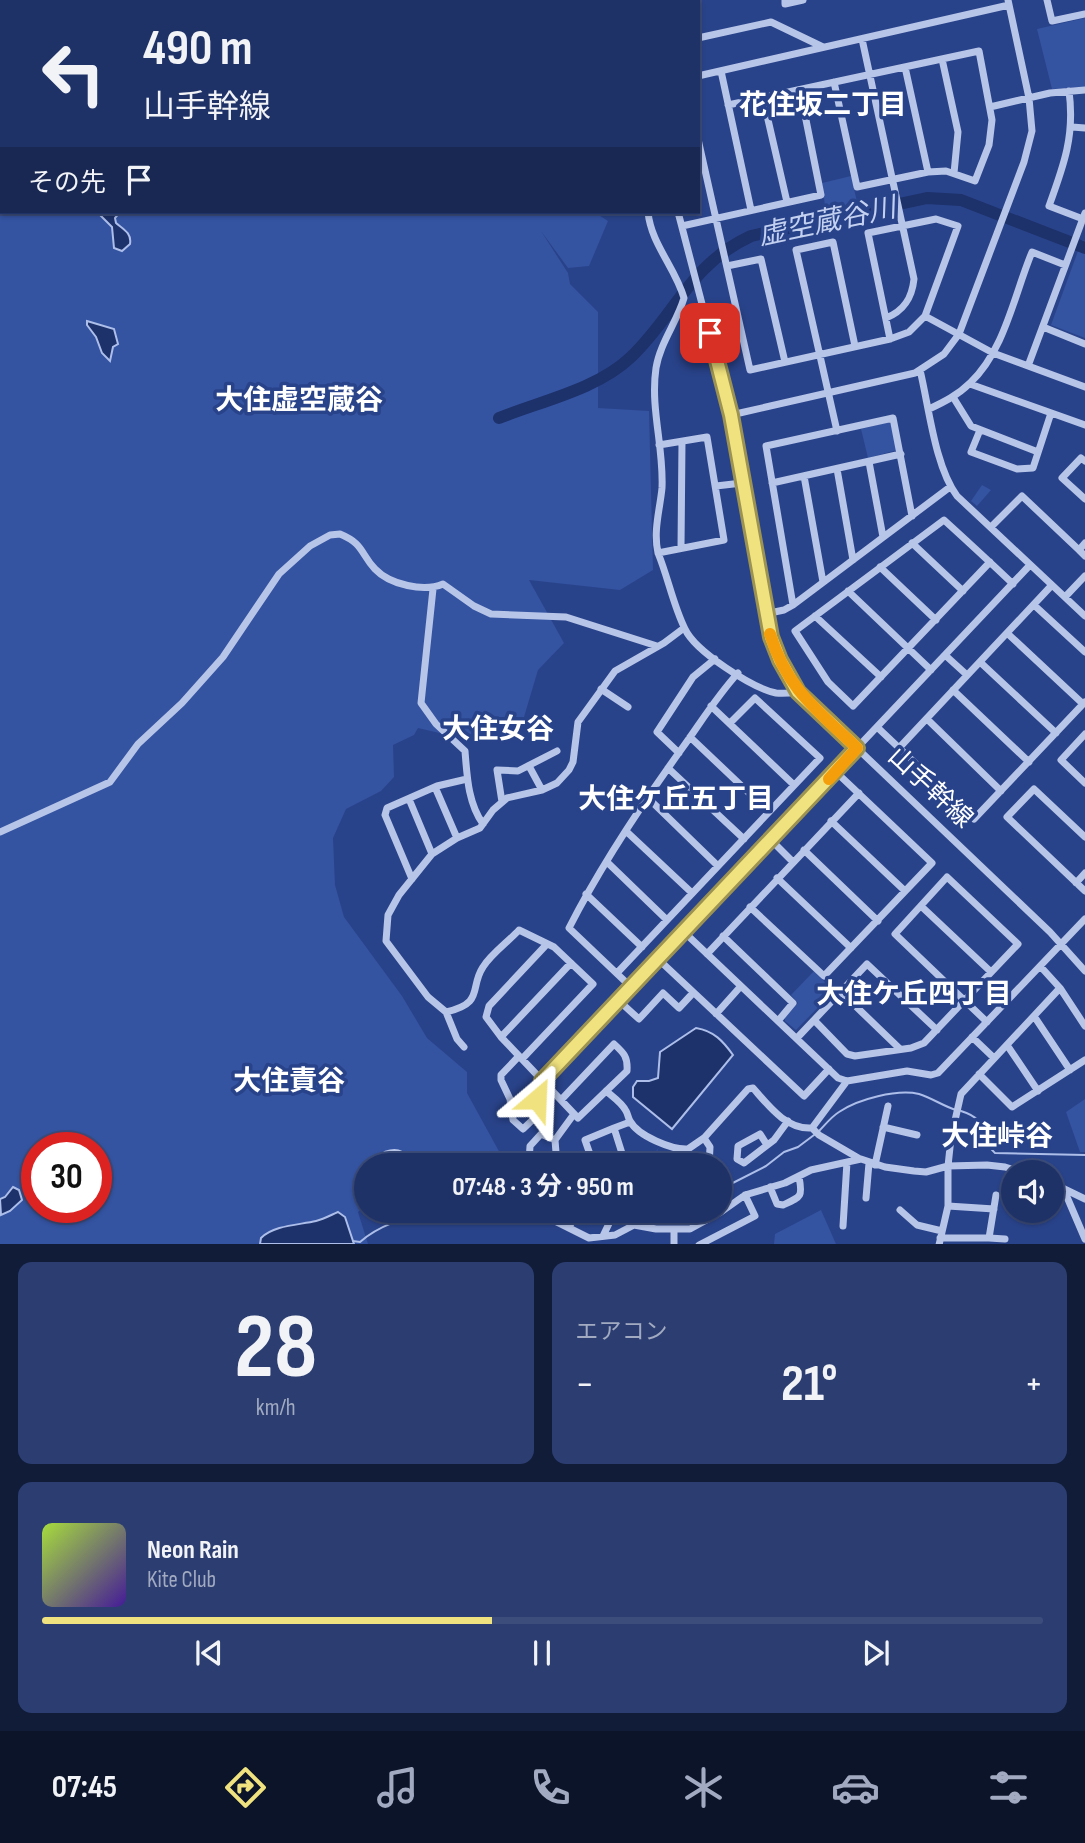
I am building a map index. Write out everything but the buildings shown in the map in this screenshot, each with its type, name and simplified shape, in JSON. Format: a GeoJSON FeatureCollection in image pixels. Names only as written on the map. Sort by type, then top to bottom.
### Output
{"type":"FeatureCollection","features":[{"type":"Feature","properties":{"kind":"street"},"geometry":{"type":"LineString","coordinates":[[785,0],[785,4],[803,0]]}},
{"type":"Feature","properties":{"kind":"street"},"geometry":{"type":"LineString","coordinates":[[1047,0],[1052,21],[1085,14]]}},
{"type":"Feature","properties":{"kind":"street"},"geometry":{"type":"LineString","coordinates":[[700,76],[1008,3],[1029,98],[1032,131],[1007,207],[959,334],[944,354],[906,376],[731,415]]}},
{"type":"Feature","properties":{"kind":"street"},"geometry":{"type":"LineString","coordinates":[[700,38],[771,22],[823,48]]}},
{"type":"Feature","properties":{"kind":"street"},"geometry":{"type":"LineString","coordinates":[[862,39],[914,279],[907,303],[900,312],[886,318]]}},
{"type":"Feature","properties":{"kind":"street"},"geometry":{"type":"LineString","coordinates":[[728,105],[763,98],[834,82],[979,51],[992,131],[975,181],[954,173],[928,172],[893,183],[857,187],[834,82]]}},
{"type":"Feature","properties":{"kind":"street"},"geometry":{"type":"LineString","coordinates":[[942,59],[958,132],[954,173]]}},
{"type":"Feature","properties":{"kind":"street"},"geometry":{"type":"LineString","coordinates":[[905,67],[928,172]]}},
{"type":"Feature","properties":{"kind":"street"},"geometry":{"type":"LineString","coordinates":[[721,71],[751,210]]}},
{"type":"Feature","properties":{"kind":"street"},"geometry":{"type":"LineString","coordinates":[[682,226],[821,195],[800,90]]}},
{"type":"Feature","properties":{"kind":"street"},"geometry":{"type":"LineString","coordinates":[[990,107],[1085,90]]}},
{"type":"Feature","properties":{"kind":"street"},"geometry":{"type":"LineString","coordinates":[[1028,366],[1084,216],[1049,206],[1062,172],[1072,127],[1069,91]]}},
{"type":"Feature","properties":{"kind":"street"},"geometry":{"type":"LineString","coordinates":[[763,98],[787,202]]}},
{"type":"Feature","properties":{"kind":"street"},"geometry":{"type":"LineString","coordinates":[[1072,127],[1085,128]]}},
{"type":"Feature","properties":{"kind":"street"},"geometry":{"type":"LineString","coordinates":[[700,148],[750,370],[890,339],[909,332],[925,316],[958,226],[936,219],[903,223],[868,233],[890,339]]}},
{"type":"Feature","properties":{"kind":"street"},"geometry":{"type":"LineString","coordinates":[[648,214],[652,235],[684,298],[662,346],[656,369],[654,396],[662,486],[656,528],[658,552],[684,628],[694,643],[756,685],[775,693],[798,692]]}},
{"type":"Feature","properties":{"kind":"street","name":"山手幹線"},"geometry":{"type":"LineString","coordinates":[[679,214],[731,415],[765,614],[780,660],[798,692],[1061,944],[1085,971]]}},
{"type":"Feature","properties":{"kind":"street"},"geometry":{"type":"LineString","coordinates":[[837,431],[796,250],[833,242],[855,346]]}},
{"type":"Feature","properties":{"kind":"street"},"geometry":{"type":"LineString","coordinates":[[929,409],[953,397],[970,384],[993,353],[1032,252],[1065,265]]}},
{"type":"Feature","properties":{"kind":"street"},"geometry":{"type":"LineString","coordinates":[[727,266],[761,259],[785,362]]}},
{"type":"Feature","properties":{"kind":"street"},"geometry":{"type":"LineString","coordinates":[[925,316],[993,353],[1085,387]]}},
{"type":"Feature","properties":{"kind":"street"},"geometry":{"type":"LineString","coordinates":[[1043,327],[1085,344]]}},
{"type":"Feature","properties":{"kind":"street"},"geometry":{"type":"LineString","coordinates":[[920,370],[950,487],[1085,616]]}},
{"type":"Feature","properties":{"kind":"street"},"geometry":{"type":"LineString","coordinates":[[970,384],[1084,423]]}},
{"type":"Feature","properties":{"kind":"street"},"geometry":{"type":"LineString","coordinates":[[953,397],[971,426],[1038,452]]}},
{"type":"Feature","properties":{"kind":"street"},"geometry":{"type":"LineString","coordinates":[[980,430],[971,452],[1017,469],[1033,468],[1051,413]]}},
{"type":"Feature","properties":{"kind":"street"},"geometry":{"type":"LineString","coordinates":[[793,605],[766,446],[893,418],[912,516]]}},
{"type":"Feature","properties":{"kind":"street"},"geometry":{"type":"LineString","coordinates":[[658,552],[724,540],[707,437],[659,445]]}},
{"type":"Feature","properties":{"kind":"street"},"geometry":{"type":"LineString","coordinates":[[681,548],[682,442]]}},
{"type":"Feature","properties":{"kind":"street"},"geometry":{"type":"LineString","coordinates":[[772,483],[901,454]]}},
{"type":"Feature","properties":{"kind":"street"},"geometry":{"type":"LineString","coordinates":[[1085,461],[1081,458],[1062,478],[1085,499]]}},
{"type":"Feature","properties":{"kind":"street"},"geometry":{"type":"LineString","coordinates":[[869,462],[883,537]]}},
{"type":"Feature","properties":{"kind":"street"},"geometry":{"type":"LineString","coordinates":[[836,469],[853,560]]}},
{"type":"Feature","properties":{"kind":"street"},"geometry":{"type":"LineString","coordinates":[[804,476],[823,582]]}},
{"type":"Feature","properties":{"kind":"street"},"geometry":{"type":"LineString","coordinates":[[716,486],[743,483]]}},
{"type":"Feature","properties":{"kind":"street"},"geometry":{"type":"LineString","coordinates":[[765,614],[793,605],[950,487]]}},
{"type":"Feature","properties":{"kind":"street"},"geometry":{"type":"LineString","coordinates":[[991,527],[1022,496],[1082,553],[1085,543]]}},
{"type":"Feature","properties":{"kind":"street"},"geometry":{"type":"LineString","coordinates":[[990,562],[853,706],[828,682],[795,631],[944,520],[990,562],[1013,583]]}},
{"type":"Feature","properties":{"kind":"street"},"geometry":{"type":"LineString","coordinates":[[0,832],[110,782],[138,744],[182,703],[223,657],[279,575],[310,546],[330,536],[340,534],[360,545],[373,567],[383,576],[414,587],[433,589],[443,584],[474,606],[491,614],[566,617],[657,646]]}},
{"type":"Feature","properties":{"kind":"street"},"geometry":{"type":"LineString","coordinates":[[912,543],[963,591]]}},
{"type":"Feature","properties":{"kind":"street"},"geometry":{"type":"LineString","coordinates":[[446,1012],[464,1005],[476,994],[482,968],[519,930],[547,944],[593,984],[501,1075],[510,1099],[513,1119],[523,1129],[544,1109],[537,1099],[544,1083],[618,1000],[1030,565]]}},
{"type":"Feature","properties":{"kind":"street"},"geometry":{"type":"LineString","coordinates":[[880,567],[936,620]]}},
{"type":"Feature","properties":{"kind":"street"},"geometry":{"type":"LineString","coordinates":[[1065,597],[1085,576]]}},
{"type":"Feature","properties":{"kind":"street"},"geometry":{"type":"LineString","coordinates":[[899,748],[1052,585]]}},
{"type":"Feature","properties":{"kind":"street"},"geometry":{"type":"LineString","coordinates":[[433,589],[421,703],[436,724],[465,751],[474,813],[483,824]]}},
{"type":"Feature","properties":{"kind":"street"},"geometry":{"type":"LineString","coordinates":[[848,591],[931,670]]}},
{"type":"Feature","properties":{"kind":"street"},"geometry":{"type":"LineString","coordinates":[[1034,605],[1085,652]]}},
{"type":"Feature","properties":{"kind":"street"},"geometry":{"type":"LineString","coordinates":[[815,616],[881,677]]}},
{"type":"Feature","properties":{"kind":"street"},"geometry":{"type":"LineString","coordinates":[[464,1047],[457,1039],[446,1012],[428,997],[386,941],[388,915],[399,895],[432,854],[457,838],[480,828],[502,802],[557,783],[569,770],[576,749],[578,722],[618,667],[684,628]]}},
{"type":"Feature","properties":{"kind":"street"},"geometry":{"type":"LineString","coordinates":[[877,727],[974,819],[1084,703],[1007,633]]}},
{"type":"Feature","properties":{"kind":"street"},"geometry":{"type":"LineString","coordinates":[[945,655],[967,675]]}},
{"type":"Feature","properties":{"kind":"street"},"geometry":{"type":"LineString","coordinates":[[679,752],[657,732],[693,677],[715,659]]}},
{"type":"Feature","properties":{"kind":"street"},"geometry":{"type":"LineString","coordinates":[[980,662],[1056,733]]}},
{"type":"Feature","properties":{"kind":"street"},"geometry":{"type":"LineString","coordinates":[[631,987],[569,928],[586,894],[648,798],[737,673]]}},
{"type":"Feature","properties":{"kind":"street"},"geometry":{"type":"LineString","coordinates":[[601,689],[628,707]]}},
{"type":"Feature","properties":{"kind":"street"},"geometry":{"type":"LineString","coordinates":[[953,690],[1029,762]]}},
{"type":"Feature","properties":{"kind":"street"},"geometry":{"type":"LineString","coordinates":[[617,973],[820,758],[755,698],[730,723]]}},
{"type":"Feature","properties":{"kind":"street"},"geometry":{"type":"LineString","coordinates":[[711,706],[794,785]]}},
{"type":"Feature","properties":{"kind":"street"},"geometry":{"type":"LineString","coordinates":[[926,719],[1001,790]]}},
{"type":"Feature","properties":{"kind":"street"},"geometry":{"type":"LineString","coordinates":[[1085,734],[1061,760],[1085,783]]}},
{"type":"Feature","properties":{"kind":"street"},"geometry":{"type":"LineString","coordinates":[[690,737],[769,812]]}},
{"type":"Feature","properties":{"kind":"street"},"geometry":{"type":"LineString","coordinates":[[502,802],[496,770],[518,771],[557,751]]}},
{"type":"Feature","properties":{"kind":"street"},"geometry":{"type":"LineString","coordinates":[[529,766],[542,790]]}},
{"type":"Feature","properties":{"kind":"street"},"geometry":{"type":"LineString","coordinates":[[668,768],[744,839]]}},
{"type":"Feature","properties":{"kind":"street"},"geometry":{"type":"LineString","coordinates":[[750,907],[824,976],[932,863],[836,772]]}},
{"type":"Feature","properties":{"kind":"street"},"geometry":{"type":"LineString","coordinates":[[412,879],[384,816],[387,808],[435,787],[467,779]]}},
{"type":"Feature","properties":{"kind":"street"},"geometry":{"type":"LineString","coordinates":[[435,787],[457,838]]}},
{"type":"Feature","properties":{"kind":"street"},"geometry":{"type":"LineString","coordinates":[[1085,837],[1034,789],[1007,817],[1085,891]]}},
{"type":"Feature","properties":{"kind":"street"},"geometry":{"type":"LineString","coordinates":[[707,954],[859,793]]}},
{"type":"Feature","properties":{"kind":"street"},"geometry":{"type":"LineString","coordinates":[[648,798],[718,866]]}},
{"type":"Feature","properties":{"kind":"street"},"geometry":{"type":"LineString","coordinates":[[409,799],[432,854]]}},
{"type":"Feature","properties":{"kind":"street"},"geometry":{"type":"LineString","coordinates":[[831,821],[905,891]]}},
{"type":"Feature","properties":{"kind":"street"},"geometry":{"type":"LineString","coordinates":[[627,832],[692,893]]}},
{"type":"Feature","properties":{"kind":"street"},"geometry":{"type":"LineString","coordinates":[[771,840],[793,862]]}},
{"type":"Feature","properties":{"kind":"street"},"geometry":{"type":"LineString","coordinates":[[804,850],[878,921]]}},
{"type":"Feature","properties":{"kind":"street"},"geometry":{"type":"LineString","coordinates":[[607,862],[667,920]]}},
{"type":"Feature","properties":{"kind":"street"},"geometry":{"type":"LineString","coordinates":[[1076,883],[1085,873]]}},
{"type":"Feature","properties":{"kind":"street"},"geometry":{"type":"LineString","coordinates":[[814,1020],[847,1054],[855,1056],[911,1048],[924,1043],[964,1002],[1017,944],[995,920],[947,877],[895,934],[964,1002],[987,1022]]}},
{"type":"Feature","properties":{"kind":"street"},"geometry":{"type":"LineString","coordinates":[[777,878],[851,948]]}},
{"type":"Feature","properties":{"kind":"street"},"geometry":{"type":"LineString","coordinates":[[586,894],[642,947]]}},
{"type":"Feature","properties":{"kind":"street"},"geometry":{"type":"LineString","coordinates":[[921,906],[991,972]]}},
{"type":"Feature","properties":{"kind":"street"},"geometry":{"type":"LineString","coordinates":[[684,932],[838,1078],[847,1081],[907,1071],[931,1075],[938,1073],[1084,923]]}},
{"type":"Feature","properties":{"kind":"street"},"geometry":{"type":"LineString","coordinates":[[723,936],[793,1003],[778,1021]]}},
{"type":"Feature","properties":{"kind":"street"},"geometry":{"type":"LineString","coordinates":[[547,944],[489,1006],[486,1017],[500,1037],[578,1118],[627,1070],[626,1055],[614,1044],[561,1100]]}},
{"type":"Feature","properties":{"kind":"street"},"geometry":{"type":"LineString","coordinates":[[658,959],[804,1096],[829,1069]]}},
{"type":"Feature","properties":{"kind":"street"},"geometry":{"type":"LineString","coordinates":[[500,1037],[571,963]]}},
{"type":"Feature","properties":{"kind":"street"},"geometry":{"type":"LineString","coordinates":[[797,1038],[867,964],[937,1030]]}},
{"type":"Feature","properties":{"kind":"street"},"geometry":{"type":"LineString","coordinates":[[1040,966],[1060,988],[1085,1026]]}},
{"type":"Feature","properties":{"kind":"street"},"geometry":{"type":"LineString","coordinates":[[716,1014],[741,986]]}},
{"type":"Feature","properties":{"kind":"street"},"geometry":{"type":"LineString","coordinates":[[941,1238],[948,1206],[951,1138],[961,1094],[1060,988]]}},
{"type":"Feature","properties":{"kind":"street"},"geometry":{"type":"LineString","coordinates":[[841,992],[899,1048]]}},
{"type":"Feature","properties":{"kind":"street"},"geometry":{"type":"LineString","coordinates":[[618,1000],[639,1019],[663,993],[679,1008],[693,993]]}},
{"type":"Feature","properties":{"kind":"street"},"geometry":{"type":"LineString","coordinates":[[1034,1016],[1070,1070]]}},
{"type":"Feature","properties":{"kind":"street"},"geometry":{"type":"LineString","coordinates":[[972,1038],[994,1058]]}},
{"type":"Feature","properties":{"kind":"street"},"geometry":{"type":"LineString","coordinates":[[1007,1045],[1038,1091]]}},
{"type":"Feature","properties":{"kind":"street"},"geometry":{"type":"LineString","coordinates":[[979,1074],[1012,1107],[1085,1060]]}},
{"type":"Feature","properties":{"kind":"street"},"geometry":{"type":"LineString","coordinates":[[815,1132],[847,1081]]}},
{"type":"Feature","properties":{"kind":"street"},"geometry":{"type":"LineString","coordinates":[[606,1091],[622,1105],[630,1122],[667,1147],[688,1150],[704,1138],[748,1089],[753,1088],[767,1106],[797,1127],[815,1132],[868,1162]]}},
{"type":"Feature","properties":{"kind":"street"},"geometry":{"type":"LineString","coordinates":[[866,1198],[868,1162],[883,1127],[888,1106]]}},
{"type":"Feature","properties":{"kind":"street"},"geometry":{"type":"LineString","coordinates":[[555,1140],[541,1134],[530,1146],[529,1161],[557,1165],[555,1140],[575,1114]]}},
{"type":"Feature","properties":{"kind":"street"},"geometry":{"type":"LineString","coordinates":[[767,1145],[760,1134],[738,1146],[737,1159],[744,1163],[774,1140],[788,1121]]}},
{"type":"Feature","properties":{"kind":"street"},"geometry":{"type":"LineString","coordinates":[[590,1153],[585,1140],[630,1122]]}},
{"type":"Feature","properties":{"kind":"street"},"geometry":{"type":"LineString","coordinates":[[883,1127],[917,1135]]}},
{"type":"Feature","properties":{"kind":"street"},"geometry":{"type":"LineString","coordinates":[[614,1128],[622,1153]]}},
{"type":"Feature","properties":{"kind":"street"},"geometry":{"type":"LineString","coordinates":[[704,1138],[710,1147],[710,1153]]}},
{"type":"Feature","properties":{"kind":"street"},"geometry":{"type":"LineString","coordinates":[[560,1223],[589,1238],[615,1236],[634,1225],[690,1228],[721,1212],[745,1195],[799,1177],[811,1170],[847,1162],[868,1162],[926,1172],[948,1166],[986,1164],[1001,1166]]}},
{"type":"Feature","properties":{"kind":"street"},"geometry":{"type":"LineString","coordinates":[[843,1226],[847,1162]]}},
{"type":"Feature","properties":{"kind":"street"},"geometry":{"type":"LineString","coordinates":[[770,1187],[778,1204],[783,1205],[799,1198],[802,1192],[799,1177]]}},
{"type":"Feature","properties":{"kind":"street"},"geometry":{"type":"LineString","coordinates":[[1064,1190],[1085,1199]]}},
{"type":"Feature","properties":{"kind":"street"},"geometry":{"type":"LineString","coordinates":[[1064,1190],[1085,1239]]}},
{"type":"Feature","properties":{"kind":"street"},"geometry":{"type":"LineString","coordinates":[[699,1244],[755,1216],[745,1195]]}},
{"type":"Feature","properties":{"kind":"street"},"geometry":{"type":"LineString","coordinates":[[989,1238],[996,1195]]}},
{"type":"Feature","properties":{"kind":"street"},"geometry":{"type":"LineString","coordinates":[[948,1206],[994,1209]]}},
{"type":"Feature","properties":{"kind":"street"},"geometry":{"type":"LineString","coordinates":[[900,1210],[917,1225],[941,1238],[1005,1239]]}},
{"type":"Feature","properties":{"kind":"street"},"geometry":{"type":"LineString","coordinates":[[569,1227],[571,1223]]}},
{"type":"Feature","properties":{"kind":"street"},"geometry":{"type":"LineString","coordinates":[[603,1236],[609,1223]]}},
{"type":"Feature","properties":{"kind":"street"},"geometry":{"type":"LineString","coordinates":[[674,1229],[674,1244]]}},
{"type":"Feature","properties":{"kind":"shaded area"},"geometry":{"type":"Polygon","coordinates":[[[1085,18],[1085,87],[1052,89],[1037,29],[1085,18]]]}},
{"type":"Feature","properties":{"kind":"shaded area"},"geometry":{"type":"Polygon","coordinates":[[[851,176],[858,206],[826,214],[822,183],[851,176]]]}},
{"type":"Feature","properties":{"kind":"shaded area"},"geometry":{"type":"Polygon","coordinates":[[[0,214],[597,214],[608,221],[589,266],[568,268],[541,231],[568,273],[570,284],[598,312],[598,408],[649,411],[653,570],[620,590],[529,580],[564,643],[538,670],[524,717],[465,739],[418,728],[414,735],[393,745],[394,777],[381,791],[346,809],[333,838],[335,885],[344,917],[402,996],[427,1038],[467,1072],[467,1093],[500,1153],[354,1153],[354,1223],[361,1223],[368,1244],[0,1244],[0,214]]]}},
{"type":"Feature","properties":{"kind":"shaded area"},"geometry":{"type":"Polygon","coordinates":[[[99,214],[118,214],[115,218],[116,223],[130,237],[130,244],[122,251],[114,248],[112,227],[99,214]]]}},
{"type":"Feature","properties":{"kind":"shaded area"},"geometry":{"type":"Polygon","coordinates":[[[1082,240],[1085,241],[1085,338],[1051,325],[1082,240]]]}},
{"type":"Feature","properties":{"kind":"shaded area"},"geometry":{"type":"Polygon","coordinates":[[[87,321],[114,329],[118,344],[113,347],[110,361],[102,353],[87,321]]]}},
{"type":"Feature","properties":{"kind":"shaded area"},"geometry":{"type":"Polygon","coordinates":[[[889,422],[897,450],[868,458],[861,429],[889,422]]]}},
{"type":"Feature","properties":{"kind":"shaded area"},"geometry":{"type":"Polygon","coordinates":[[[982,485],[991,490],[977,506],[971,501],[982,485]]]}},
{"type":"Feature","properties":{"kind":"shaded area"},"geometry":{"type":"Polygon","coordinates":[[[814,971],[834,991],[796,1030],[785,1021],[785,1017],[798,1003],[791,995],[814,971]]]}},
{"type":"Feature","properties":{"kind":"shaded area"},"geometry":{"type":"Polygon","coordinates":[[[696,1028],[718,1037],[733,1055],[672,1129],[633,1097],[633,1087],[637,1081],[658,1078],[660,1052],[696,1028]]]}},
{"type":"Feature","properties":{"kind":"shaded area"},"geometry":{"type":"Polygon","coordinates":[[[1085,1099],[1085,1152],[1080,1152],[1066,1112],[1085,1099]]]}},
{"type":"Feature","properties":{"kind":"shaded area"},"geometry":{"type":"Polygon","coordinates":[[[13,1187],[19,1190],[21,1201],[1,1215],[0,1199],[13,1187]]]}},
{"type":"Feature","properties":{"kind":"shaded area"},"geometry":{"type":"Polygon","coordinates":[[[821,1210],[836,1244],[774,1244],[775,1234],[821,1210]]]}},
{"type":"Feature","properties":{"kind":"shaded area"},"geometry":{"type":"Polygon","coordinates":[[[338,1212],[345,1217],[354,1244],[260,1244],[261,1238],[273,1230],[316,1221],[338,1212]]]}},
{"type":"Feature","properties":{"kind":"waterway","name":"虚空蔵谷川"},"geometry":{"type":"LineString","coordinates":[[499,418],[586,386],[618,368],[647,341],[712,261],[751,236],[927,198],[961,200],[1085,248]]}},
{"type":"Feature","properties":{"kind":"waterway"},"geometry":{"type":"LineString","coordinates":[[819,1131],[833,1116],[847,1107],[889,1094],[919,1094],[956,1110]]}},
{"type":"Feature","properties":{"kind":"waterway"},"geometry":{"type":"LineString","coordinates":[[961,1111],[977,1119],[985,1140],[995,1153],[1085,1155]]}},
{"type":"Feature","properties":{"kind":"waterway"},"geometry":{"type":"LineString","coordinates":[[732,1183],[766,1166],[814,1135]]}},
{"type":"Feature","properties":{"kind":"waterway"},"geometry":{"type":"LineString","coordinates":[[353,1241],[360,1242],[392,1223]]}},
{"type":"Feature","properties":{"kind":"slow traffic"},"geometry":{"type":"LineString","coordinates":[[770,634],[780,660],[798,692],[857,748],[829,779]]}},
{"type":"Feature","properties":{"kind":"district","name":"花住坂二丁目"},"geometry":{"type":"Point","coordinates":[823,105]}},
{"type":"Feature","properties":{"kind":"district","name":"大住虚空蔵谷"},"geometry":{"type":"Point","coordinates":[299,400]}},
{"type":"Feature","properties":{"kind":"district","name":"大住女谷"},"geometry":{"type":"Point","coordinates":[498,729]}},
{"type":"Feature","properties":{"kind":"district","name":"大住ケ丘五丁目"},"geometry":{"type":"Point","coordinates":[676,799]}},
{"type":"Feature","properties":{"kind":"district","name":"大住ケ丘四丁目"},"geometry":{"type":"Point","coordinates":[914,994]}},
{"type":"Feature","properties":{"kind":"district","name":"大住責谷"},"geometry":{"type":"Point","coordinates":[289,1081]}},
{"type":"Feature","properties":{"kind":"district","name":"大住峠谷"},"geometry":{"type":"Point","coordinates":[997,1136]}},
{"type":"Feature","properties":{"kind":"route"},"geometry":{"type":"LineString","coordinates":[[537,1099],[546,1085],[542,1081],[857,748],[798,692],[771,637],[731,415],[710,333]]}}]}
